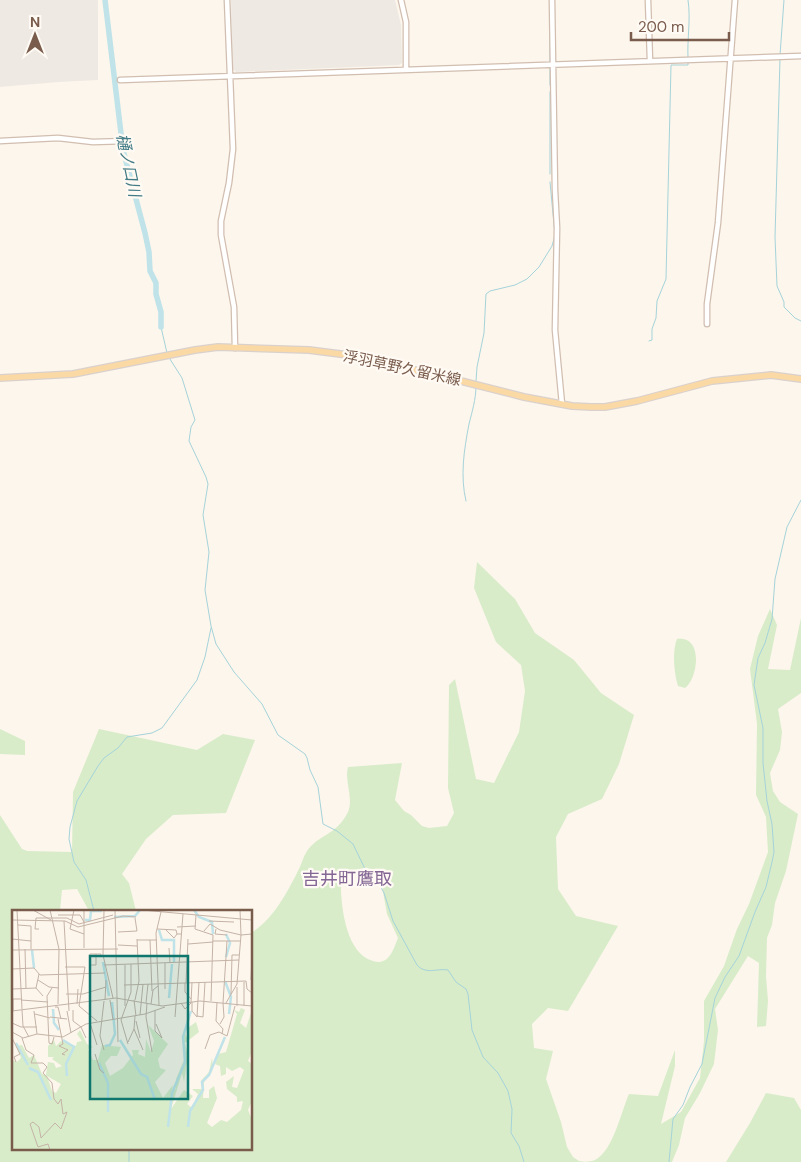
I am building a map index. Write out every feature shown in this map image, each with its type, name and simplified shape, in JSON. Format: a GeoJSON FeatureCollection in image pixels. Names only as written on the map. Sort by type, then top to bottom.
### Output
{"type":"FeatureCollection","features":[{"type":"Feature","properties":{"kind":"main road","name":"浮羽草野久留米線"},"geometry":{"type":"LineString","coordinates":[[0,378],[73,374],[210,347],[301,350],[348,355],[441,376],[524,398],[562,404],[605,407],[637,401],[712,381],[771,375],[801,379]]}},
{"type":"Feature","properties":{"kind":"street"},"geometry":{"type":"LineString","coordinates":[[227,0],[233,149],[229,183],[221,221],[221,235],[234,307],[235,348]]}},
{"type":"Feature","properties":{"kind":"street"},"geometry":{"type":"LineString","coordinates":[[401,0],[407,33],[406,70]]}},
{"type":"Feature","properties":{"kind":"street"},"geometry":{"type":"LineString","coordinates":[[552,0],[555,190],[558,228],[555,330],[562,404]]}},
{"type":"Feature","properties":{"kind":"street"},"geometry":{"type":"LineString","coordinates":[[648,0],[650,61]]}},
{"type":"Feature","properties":{"kind":"street"},"geometry":{"type":"LineString","coordinates":[[707,324],[707,304],[718,223],[735,0]]}},
{"type":"Feature","properties":{"kind":"street"},"geometry":{"type":"LineString","coordinates":[[120,80],[801,56]]}},
{"type":"Feature","properties":{"kind":"street"},"geometry":{"type":"LineString","coordinates":[[0,141],[58,138],[93,142],[123,141]]}},
{"type":"Feature","properties":{"kind":"shaded area"},"geometry":{"type":"Polygon","coordinates":[[[0,0],[98,0],[98,80],[0,87],[0,0]]]}},
{"type":"Feature","properties":{"kind":"shaded area"},"geometry":{"type":"Polygon","coordinates":[[[231,0],[395,0],[401,25],[402,63],[399,65],[236,72],[232,68],[231,0]]]}},
{"type":"Feature","properties":{"kind":"green space"},"geometry":{"type":"Polygon","coordinates":[[[477,562],[515,599],[535,633],[574,660],[601,693],[634,715],[619,764],[602,799],[568,814],[556,837],[558,889],[576,916],[618,926],[568,1011],[548,1008],[532,1024],[534,1048],[553,1051],[546,1079],[561,1122],[567,1147],[573,1157],[583,1162],[0,1162],[0,815],[22,849],[27,851],[72,852],[73,792],[99,729],[197,750],[223,734],[255,740],[226,813],[173,815],[146,839],[122,874],[129,883],[136,910],[88,910],[77,889],[62,890],[60,910],[12,910],[12,1150],[252,1150],[252,932],[273,913],[295,878],[307,851],[312,845],[338,826],[348,812],[350,801],[347,778],[348,767],[402,763],[395,800],[404,811],[422,826],[429,828],[447,826],[454,813],[448,788],[449,685],[455,679],[476,779],[494,783],[519,732],[525,691],[521,665],[496,642],[474,588],[477,562]],[[364,868],[349,871],[341,878],[343,913],[350,938],[356,948],[373,961],[383,961],[390,956],[398,938],[387,914],[380,875],[373,869],[364,868]]]}},
{"type":"Feature","properties":{"kind":"green space"},"geometry":{"type":"Polygon","coordinates":[[[770,609],[777,625],[768,669],[790,670],[801,618],[801,693],[778,709],[782,732],[780,750],[770,773],[773,791],[780,802],[798,814],[786,871],[775,903],[772,925],[767,938],[766,976],[768,1001],[766,1026],[757,1027],[759,963],[748,956],[715,1009],[718,1030],[714,1064],[685,1118],[679,1145],[672,1162],[583,1162],[595,1160],[607,1148],[612,1140],[629,1094],[658,1096],[675,1050],[675,1066],[661,1124],[681,1112],[700,1078],[704,1041],[704,1001],[724,966],[768,852],[766,817],[756,795],[757,724],[750,669],[758,636],[770,609]]]}},
{"type":"Feature","properties":{"kind":"green space"},"geometry":{"type":"Polygon","coordinates":[[[677,639],[686,640],[695,650],[696,659],[693,676],[685,688],[678,686],[675,675],[674,656],[677,639]]]}},
{"type":"Feature","properties":{"kind":"green space"},"geometry":{"type":"Polygon","coordinates":[[[0,729],[25,741],[25,755],[0,754],[0,729]]]}},
{"type":"Feature","properties":{"kind":"green space"},"geometry":{"type":"Polygon","coordinates":[[[766,1093],[794,1098],[801,1110],[801,1162],[726,1162],[750,1123],[766,1093]]]}},
{"type":"Feature","properties":{"kind":"waterway","name":"樋ノ口川"},"geometry":{"type":"LineString","coordinates":[[105,0],[123,150],[145,233],[150,271],[156,283],[156,294],[161,312],[161,327]]}},
{"type":"Feature","properties":{"kind":"waterway"},"geometry":{"type":"LineString","coordinates":[[550,0],[550,63]]}},
{"type":"Feature","properties":{"kind":"waterway"},"geometry":{"type":"LineString","coordinates":[[688,0],[688,58]]}},
{"type":"Feature","properties":{"kind":"waterway"},"geometry":{"type":"LineString","coordinates":[[780,55],[784,0]]}},
{"type":"Feature","properties":{"kind":"waterway"},"geometry":{"type":"LineString","coordinates":[[780,59],[775,237],[777,286],[784,302],[784,307],[801,321]]}},
{"type":"Feature","properties":{"kind":"waterway"},"geometry":{"type":"LineString","coordinates":[[649,341],[652,340],[657,301],[666,279],[671,65],[688,65],[688,63]]}},
{"type":"Feature","properties":{"kind":"waterway"},"geometry":{"type":"LineString","coordinates":[[550,68],[550,85]]}},
{"type":"Feature","properties":{"kind":"waterway"},"geometry":{"type":"LineString","coordinates":[[550,92],[550,174]]}},
{"type":"Feature","properties":{"kind":"waterway"},"geometry":{"type":"LineString","coordinates":[[476,381],[484,333],[486,294],[490,291],[515,285],[527,279],[539,267],[552,246],[555,235],[550,182]]}},
{"type":"Feature","properties":{"kind":"waterway"},"geometry":{"type":"LineString","coordinates":[[161,327],[167,353]]}},
{"type":"Feature","properties":{"kind":"waterway"},"geometry":{"type":"LineString","coordinates":[[168,356],[182,378],[195,420],[191,427],[189,441],[208,484],[203,515],[209,552],[205,590],[216,644],[234,672],[262,704],[278,735],[305,754],[318,787],[323,824],[337,831],[353,844],[368,874],[375,876],[384,893],[393,921],[417,965],[424,970],[448,970],[456,982],[466,989],[472,1030],[483,1057],[498,1073],[508,1091],[512,1109],[511,1133],[519,1146],[524,1162]]}},
{"type":"Feature","properties":{"kind":"waterway"},"geometry":{"type":"LineString","coordinates":[[466,501],[463,463],[469,424],[475,401],[476,386]]}},
{"type":"Feature","properties":{"kind":"waterway"},"geometry":{"type":"LineString","coordinates":[[669,1162],[673,1119],[683,1105],[702,1064],[715,998],[725,977],[739,956],[766,887],[774,852],[763,763],[763,728],[754,685],[758,658],[765,643],[772,619],[775,579],[787,527],[801,500]]}},
{"type":"Feature","properties":{"kind":"waterway"},"geometry":{"type":"LineString","coordinates":[[94,910],[86,880],[74,862],[69,839],[77,801],[104,758],[118,748],[127,737],[152,733],[162,728],[197,680],[205,657],[211,628]]}},
{"type":"Feature","properties":{"kind":"waterway"},"geometry":{"type":"LineString","coordinates":[[129,1150],[129,1162]]}},
{"type":"Feature","properties":{"kind":"district","name":"吉井町鷹取"},"geometry":{"type":"Point","coordinates":[347,879]}}]}
